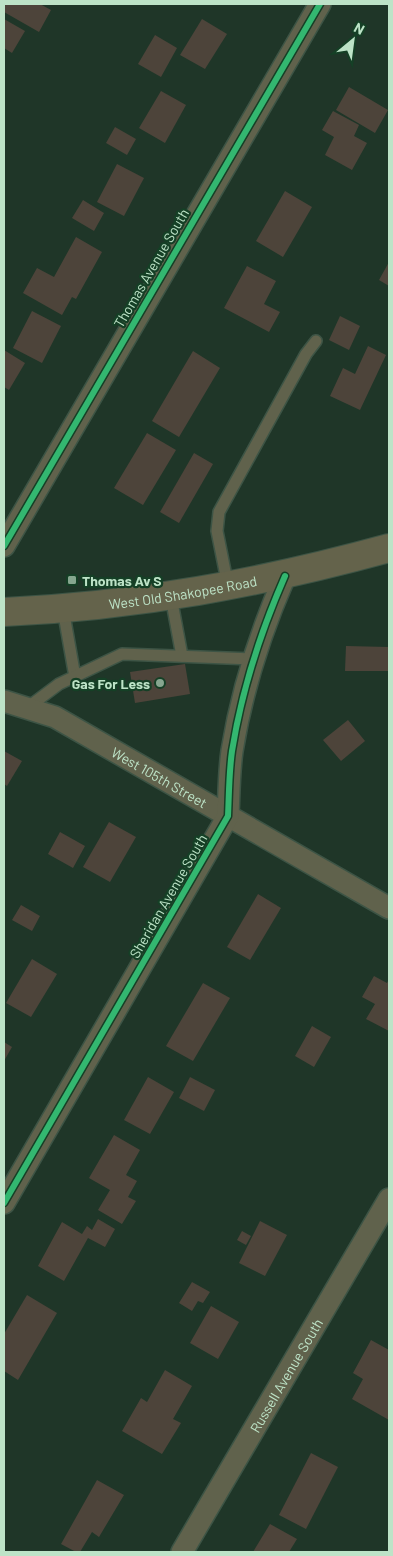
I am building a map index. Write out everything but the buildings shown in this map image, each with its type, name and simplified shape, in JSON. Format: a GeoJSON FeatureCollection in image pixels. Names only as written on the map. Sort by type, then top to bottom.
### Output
{"type":"FeatureCollection","features":[{"type":"Feature","properties":{"kind":"main road","name":"West Old Shakopee Road"},"geometry":{"type":"LineString","coordinates":[[4,612],[63,609],[171,597],[285,576],[389,548]]}},
{"type":"Feature","properties":{"kind":"street","name":"Thomas Avenue South"},"geometry":{"type":"LineString","coordinates":[[4,546],[320,4]]}},
{"type":"Feature","properties":{"kind":"street","name":"Sheridan Avenue South"},"geometry":{"type":"LineString","coordinates":[[4,1203],[228,816],[232,753],[243,691],[261,631],[285,576]]}},
{"type":"Feature","properties":{"kind":"street","name":"West 105th Street"},"geometry":{"type":"LineString","coordinates":[[4,700],[55,717],[389,908]]}},
{"type":"Feature","properties":{"kind":"street","name":"Russell Avenue South"},"geometry":{"type":"LineString","coordinates":[[182,1552],[389,1199]]}},
{"type":"Feature","properties":{"kind":"lane"},"geometry":{"type":"LineString","coordinates":[[228,586],[217,531],[219,512],[306,354],[316,341]]}},
{"type":"Feature","properties":{"kind":"lane"},"geometry":{"type":"LineString","coordinates":[[171,597],[182,656]]}},
{"type":"Feature","properties":{"kind":"lane"},"geometry":{"type":"LineString","coordinates":[[63,609],[75,677]]}},
{"type":"Feature","properties":{"kind":"lane"},"geometry":{"type":"LineString","coordinates":[[27,708],[59,684],[122,654],[253,659]]}},
{"type":"Feature","properties":{"kind":"cycle path"},"geometry":{"type":"LineString","coordinates":[[4,546],[320,4]]}},
{"type":"Feature","properties":{"kind":"cycle path"},"geometry":{"type":"LineString","coordinates":[[4,1203],[228,816],[231,759],[241,706],[260,640],[285,576]]}},
{"type":"Feature","properties":{"kind":"place","name":"Thomas Av S"},"geometry":{"type":"Point","coordinates":[72,580]}},
{"type":"Feature","properties":{"kind":"place","name":"Gas For Less"},"geometry":{"type":"Point","coordinates":[160,683]}}]}
